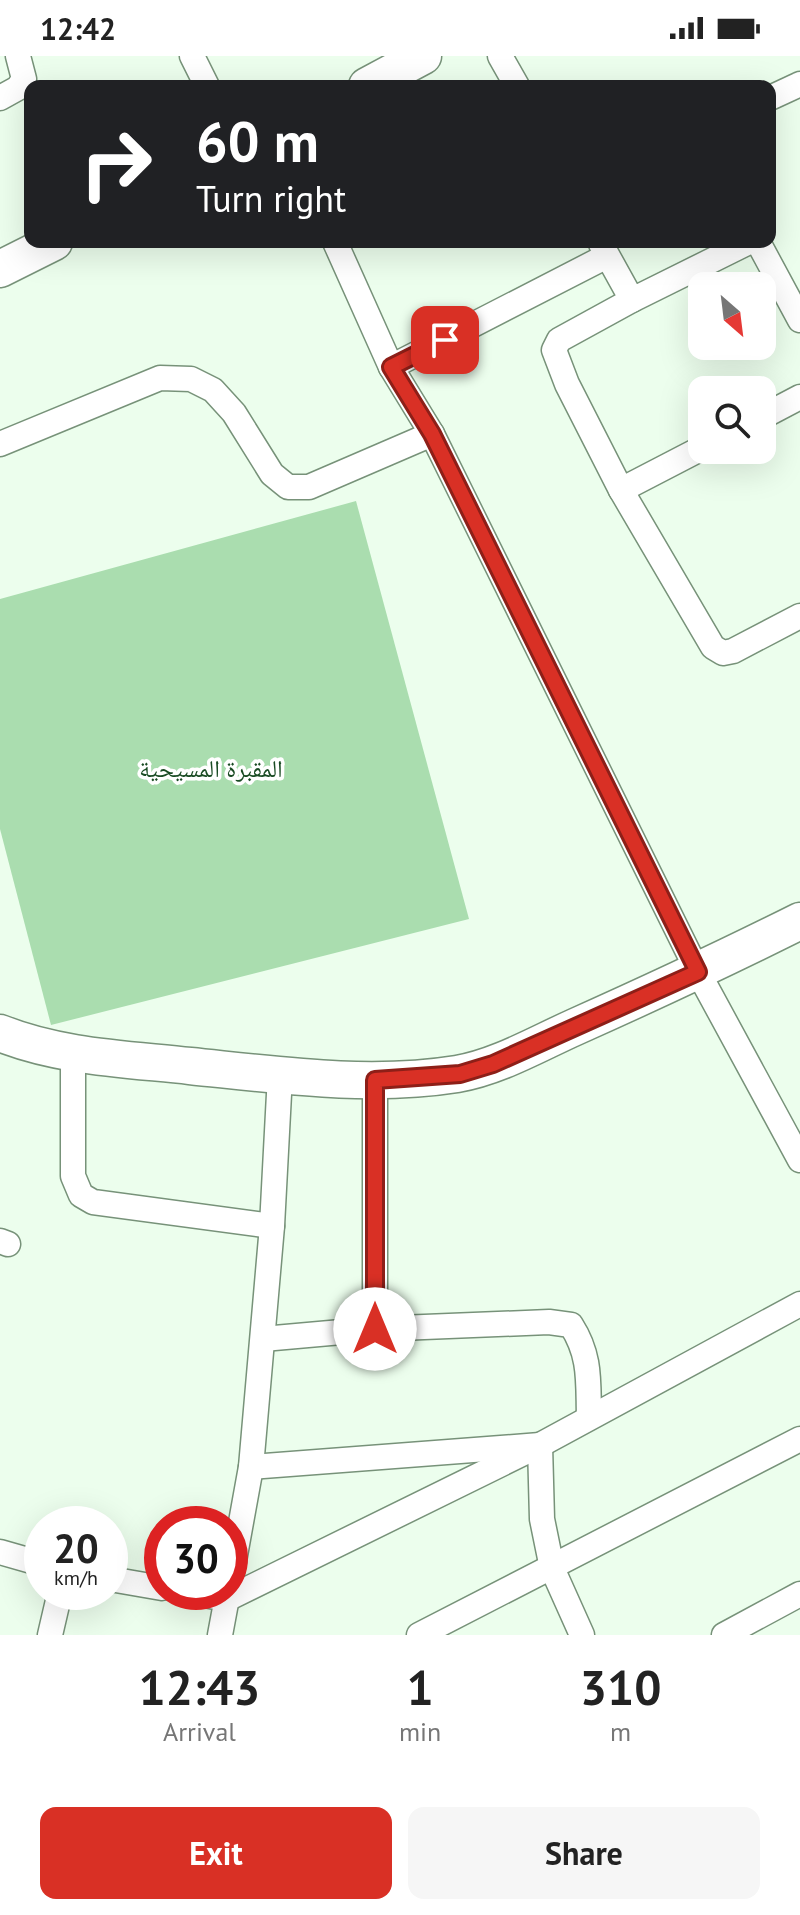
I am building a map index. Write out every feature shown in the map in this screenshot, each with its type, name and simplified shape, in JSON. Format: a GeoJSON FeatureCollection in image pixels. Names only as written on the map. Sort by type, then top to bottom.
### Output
{"type":"FeatureCollection","features":[{"type":"Feature","properties":{"kind":"street"},"geometry":{"type":"LineString","coordinates":[[0,98],[18,88],[24,79],[18,56]]}},
{"type":"Feature","properties":{"kind":"street"},"geometry":{"type":"LineString","coordinates":[[192,56],[204,80]]}},
{"type":"Feature","properties":{"kind":"street"},"geometry":{"type":"LineString","coordinates":[[378,80],[423,56]]}},
{"type":"Feature","properties":{"kind":"street"},"geometry":{"type":"LineString","coordinates":[[500,56],[514,80]]}},
{"type":"Feature","properties":{"kind":"street"},"geometry":{"type":"LineString","coordinates":[[776,95],[800,84]]}},
{"type":"Feature","properties":{"kind":"street"},"geometry":{"type":"LineString","coordinates":[[0,269],[42,248]]}},
{"type":"Feature","properties":{"kind":"street"},"geometry":{"type":"LineString","coordinates":[[338,248],[391,367],[432,434],[698,972],[800,1160]]}},
{"type":"Feature","properties":{"kind":"street"},"geometry":{"type":"LineString","coordinates":[[737,248],[559,340],[554,350],[567,384],[621,490],[713,647],[723,653],[733,651],[800,616]]}},
{"type":"Feature","properties":{"kind":"street"},"geometry":{"type":"LineString","coordinates":[[761,248],[799,314]]}},
{"type":"Feature","properties":{"kind":"street"},"geometry":{"type":"LineString","coordinates":[[391,367],[604,249],[632,300]]}},
{"type":"Feature","properties":{"kind":"street"},"geometry":{"type":"LineString","coordinates":[[0,444],[160,378],[191,379],[213,390],[234,413],[272,474],[288,487],[309,487],[432,434]]}},
{"type":"Feature","properties":{"kind":"street"},"geometry":{"type":"LineString","coordinates":[[776,410],[800,397]]}},
{"type":"Feature","properties":{"kind":"street"},"geometry":{"type":"LineString","coordinates":[[621,490],[688,455]]}},
{"type":"Feature","properties":{"kind":"street"},"geometry":{"type":"LineString","coordinates":[[0,1033],[30,1045],[73,1053],[280,1075],[375,1080],[460,1074],[493,1064],[698,972],[800,921]]}},
{"type":"Feature","properties":{"kind":"street"},"geometry":{"type":"LineString","coordinates":[[73,1053],[73,1176],[81,1195],[93,1202],[272,1226]]}},
{"type":"Feature","properties":{"kind":"street"},"geometry":{"type":"LineString","coordinates":[[244,1506],[251,1467],[263,1339],[280,1075]]}},
{"type":"Feature","properties":{"kind":"street"},"geometry":{"type":"LineString","coordinates":[[375,1080],[375,1329]]}},
{"type":"Feature","properties":{"kind":"street"},"geometry":{"type":"LineString","coordinates":[[248,1582],[540,1445],[800,1304]]}},
{"type":"Feature","properties":{"kind":"street"},"geometry":{"type":"LineString","coordinates":[[263,1339],[375,1329],[549,1322],[571,1325],[582,1342],[587,1359],[589,1416]]}},
{"type":"Feature","properties":{"kind":"street"},"geometry":{"type":"LineString","coordinates":[[419,1635],[800,1439]]}},
{"type":"Feature","properties":{"kind":"street"},"geometry":{"type":"LineString","coordinates":[[251,1467],[540,1445]]}},
{"type":"Feature","properties":{"kind":"street"},"geometry":{"type":"LineString","coordinates":[[540,1445],[542,1519],[552,1568],[582,1635]]}},
{"type":"Feature","properties":{"kind":"street"},"geometry":{"type":"LineString","coordinates":[[0,1552],[24,1559]]}},
{"type":"Feature","properties":{"kind":"street"},"geometry":{"type":"LineString","coordinates":[[724,1635],[800,1594]]}},
{"type":"Feature","properties":{"kind":"street"},"geometry":{"type":"LineString","coordinates":[[50,1635],[56,1610]]}},
{"type":"Feature","properties":{"kind":"street"},"geometry":{"type":"LineString","coordinates":[[220,1635],[225,1610]]}},
{"type":"Feature","properties":{"kind":"green space","name":"المقبرة المسيحية"},"geometry":{"type":"Polygon","coordinates":[[[356,501],[469,919],[51,1025],[0,829],[0,599],[356,501]]]}},
{"type":"Feature","properties":{"kind":"route"},"geometry":{"type":"LineString","coordinates":[[375,1329],[375,1080],[460,1074],[493,1064],[698,972],[432,434],[391,367],[445,340]]}}]}
